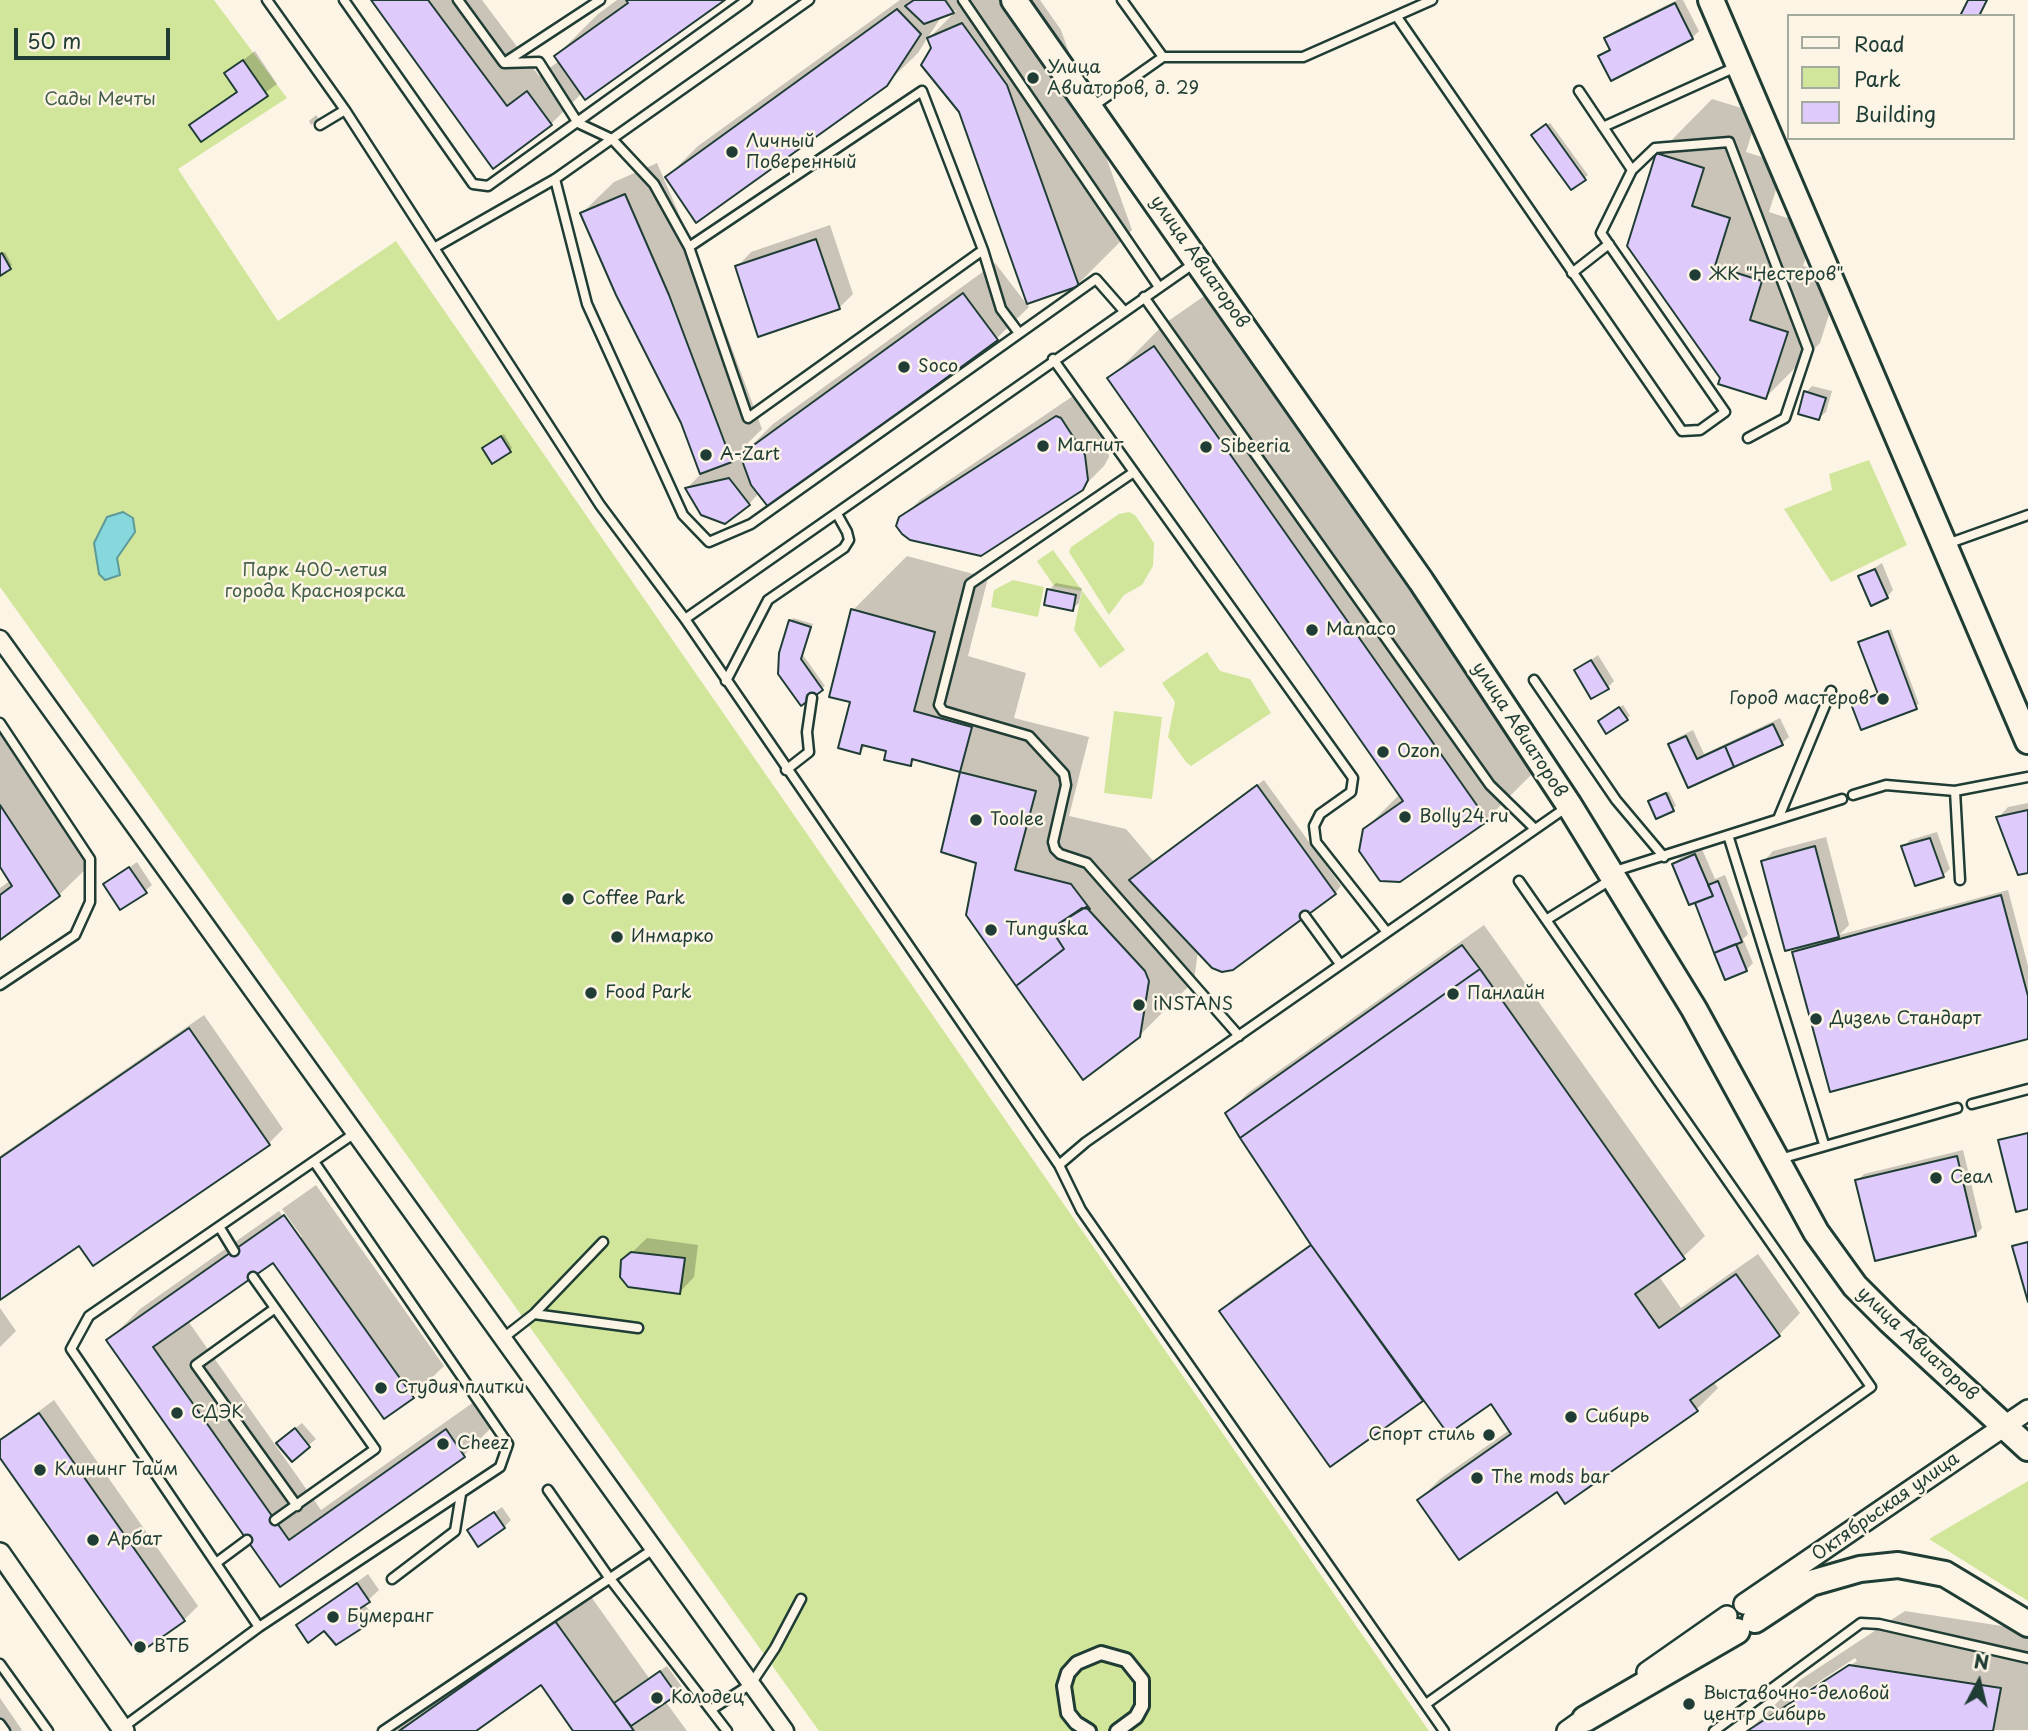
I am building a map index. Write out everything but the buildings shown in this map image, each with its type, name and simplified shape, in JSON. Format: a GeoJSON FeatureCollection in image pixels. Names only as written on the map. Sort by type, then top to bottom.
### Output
{"type":"FeatureCollection","features":[{"type":"Feature","properties":{"kind":"main road","name":"улица Авиаторов"},"geometry":{"type":"LineString","coordinates":[[1014,0],[1092,107],[1421,581],[1569,805],[1694,1009],[1816,1232],[1855,1286],[2028,1448]]}},
{"type":"Feature","properties":{"kind":"main road"},"geometry":{"type":"LineString","coordinates":[[1711,0],[2028,741]]}},
{"type":"Feature","properties":{"kind":"main road"},"geometry":{"type":"LineString","coordinates":[[1576,1725],[1741,1618],[1811,1583],[1860,1569],[1898,1565],[1945,1574],[2028,1624]]}},
{"type":"Feature","properties":{"kind":"street"},"geometry":{"type":"LineString","coordinates":[[0,639],[785,1731]]}},
{"type":"Feature","properties":{"kind":"street","name":"Октябрьская улица"},"geometry":{"type":"LineString","coordinates":[[1741,1618],[2028,1410]]}},
{"type":"Feature","properties":{"kind":"street"},"geometry":{"type":"LineString","coordinates":[[0,1553],[123,1730]]}},
{"type":"Feature","properties":{"kind":"street"},"geometry":{"type":"LineString","coordinates":[[1089,1731],[1076,1723],[1068,1713],[1063,1686],[1068,1673],[1077,1662],[1101,1653],[1126,1660],[1142,1680],[1142,1706],[1136,1717],[1117,1731]]}},
{"type":"Feature","properties":{"kind":"lane"},"geometry":{"type":"LineString","coordinates":[[267,0],[345,110],[600,505],[685,619],[786,770],[1059,1164],[1081,1210],[1444,1731]]}},
{"type":"Feature","properties":{"kind":"lane"},"geometry":{"type":"LineString","coordinates":[[344,0],[473,184],[488,186],[747,0]]}},
{"type":"Feature","properties":{"kind":"lane"},"geometry":{"type":"LineString","coordinates":[[458,0],[504,63]]}},
{"type":"Feature","properties":{"kind":"lane"},"geometry":{"type":"LineString","coordinates":[[504,63],[600,0]]}},
{"type":"Feature","properties":{"kind":"lane"},"geometry":{"type":"LineString","coordinates":[[790,0],[796,9]]}},
{"type":"Feature","properties":{"kind":"lane"},"geometry":{"type":"LineString","coordinates":[[434,248],[555,179],[809,0]]}},
{"type":"Feature","properties":{"kind":"lane"},"geometry":{"type":"LineString","coordinates":[[963,0],[1158,287]]}},
{"type":"Feature","properties":{"kind":"lane"},"geometry":{"type":"LineString","coordinates":[[1122,0],[1163,57]]}},
{"type":"Feature","properties":{"kind":"lane"},"geometry":{"type":"LineString","coordinates":[[1092,107],[1163,57],[1303,57],[1432,0]]}},
{"type":"Feature","properties":{"kind":"lane"},"geometry":{"type":"LineString","coordinates":[[1397,17],[1682,431],[1700,430],[1725,412],[1601,233],[1632,170],[1655,148],[1729,142],[1808,349],[1784,418],[1748,438]]}},
{"type":"Feature","properties":{"kind":"lane"},"geometry":{"type":"LineString","coordinates":[[504,63],[539,62],[578,123],[612,139],[654,184],[689,247],[748,418],[983,250]]}},
{"type":"Feature","properties":{"kind":"lane"},"geometry":{"type":"LineString","coordinates":[[1603,127],[1741,65]]}},
{"type":"Feature","properties":{"kind":"lane"},"geometry":{"type":"LineString","coordinates":[[689,247],[922,91],[983,250],[1001,309],[1019,333]]}},
{"type":"Feature","properties":{"kind":"lane"},"geometry":{"type":"LineString","coordinates":[[1578,91],[1632,170]]}},
{"type":"Feature","properties":{"kind":"lane"},"geometry":{"type":"LineString","coordinates":[[320,125],[345,110]]}},
{"type":"Feature","properties":{"kind":"lane"},"geometry":{"type":"LineString","coordinates":[[555,179],[587,304],[683,515],[709,542],[751,524],[1096,279],[1124,311]]}},
{"type":"Feature","properties":{"kind":"lane"},"geometry":{"type":"LineString","coordinates":[[1572,273],[1609,244]]}},
{"type":"Feature","properties":{"kind":"lane"},"geometry":{"type":"LineString","coordinates":[[685,619],[1198,260]]}},
{"type":"Feature","properties":{"kind":"lane"},"geometry":{"type":"LineString","coordinates":[[1144,297],[1490,785],[1535,829]]}},
{"type":"Feature","properties":{"kind":"lane"},"geometry":{"type":"LineString","coordinates":[[1053,359],[1353,778],[1351,792],[1320,814],[1314,826],[1317,842],[1386,931]]}},
{"type":"Feature","properties":{"kind":"lane"},"geometry":{"type":"LineString","coordinates":[[1134,471],[971,584],[939,705],[943,711],[1029,736],[1065,774],[1066,785],[1053,842],[1055,849],[1060,854],[1087,863],[1239,1036]]}},
{"type":"Feature","properties":{"kind":"lane"},"geometry":{"type":"LineString","coordinates":[[726,681],[768,600],[844,548],[849,540],[836,514]]}},
{"type":"Feature","properties":{"kind":"lane"},"geometry":{"type":"LineString","coordinates":[[1944,545],[2028,515]]}},
{"type":"Feature","properties":{"kind":"lane"},"geometry":{"type":"LineString","coordinates":[[1534,680],[1616,800],[1664,857]]}},
{"type":"Feature","properties":{"kind":"lane"},"geometry":{"type":"LineString","coordinates":[[1778,819],[1831,691]]}},
{"type":"Feature","properties":{"kind":"lane"},"geometry":{"type":"LineString","coordinates":[[786,770],[809,752],[807,732],[812,698]]}},
{"type":"Feature","properties":{"kind":"lane"},"geometry":{"type":"LineString","coordinates":[[0,985],[75,936],[90,902],[90,859],[1,728]]}},
{"type":"Feature","properties":{"kind":"lane"},"geometry":{"type":"LineString","coordinates":[[1853,795],[1886,785],[1955,791],[2028,776]]}},
{"type":"Feature","properties":{"kind":"lane"},"geometry":{"type":"LineString","coordinates":[[1955,791],[1960,880]]}},
{"type":"Feature","properties":{"kind":"lane"},"geometry":{"type":"LineString","coordinates":[[1546,920],[1613,874],[1842,799]]}},
{"type":"Feature","properties":{"kind":"lane"},"geometry":{"type":"LineString","coordinates":[[1059,1164],[1086,1142],[1569,805]]}},
{"type":"Feature","properties":{"kind":"lane"},"geometry":{"type":"LineString","coordinates":[[1728,835],[1824,1144]]}},
{"type":"Feature","properties":{"kind":"lane"},"geometry":{"type":"LineString","coordinates":[[1426,1704],[1871,1387],[1519,881]]}},
{"type":"Feature","properties":{"kind":"lane"},"geometry":{"type":"LineString","coordinates":[[1306,916],[1340,964]]}},
{"type":"Feature","properties":{"kind":"lane"},"geometry":{"type":"LineString","coordinates":[[1972,1104],[2028,1089]]}},
{"type":"Feature","properties":{"kind":"lane"},"geometry":{"type":"LineString","coordinates":[[1777,1160],[1824,1144],[1957,1108]]}},
{"type":"Feature","properties":{"kind":"lane"},"geometry":{"type":"LineString","coordinates":[[259,1627],[71,1349],[89,1316],[355,1133]]}},
{"type":"Feature","properties":{"kind":"lane"},"geometry":{"type":"LineString","coordinates":[[123,1730],[259,1627],[500,1467],[508,1444],[315,1163]]}},
{"type":"Feature","properties":{"kind":"lane"},"geometry":{"type":"LineString","coordinates":[[220,1228],[234,1251]]}},
{"type":"Feature","properties":{"kind":"lane"},"geometry":{"type":"LineString","coordinates":[[502,1339],[534,1314],[603,1242]]}},
{"type":"Feature","properties":{"kind":"lane"},"geometry":{"type":"LineString","coordinates":[[253,1277],[375,1449],[275,1520]]}},
{"type":"Feature","properties":{"kind":"lane"},"geometry":{"type":"LineString","coordinates":[[274,1309],[196,1365],[297,1506]]}},
{"type":"Feature","properties":{"kind":"lane"},"geometry":{"type":"LineString","coordinates":[[534,1314],[638,1328]]}},
{"type":"Feature","properties":{"kind":"lane"},"geometry":{"type":"LineString","coordinates":[[548,1490],[608,1576],[727,1731]]}},
{"type":"Feature","properties":{"kind":"lane"},"geometry":{"type":"LineString","coordinates":[[392,1579],[455,1531],[461,1494]]}},
{"type":"Feature","properties":{"kind":"lane"},"geometry":{"type":"LineString","coordinates":[[216,1563],[247,1540]]}},
{"type":"Feature","properties":{"kind":"lane"},"geometry":{"type":"LineString","coordinates":[[383,1731],[608,1576],[652,1549]]}},
{"type":"Feature","properties":{"kind":"lane"},"geometry":{"type":"LineString","coordinates":[[712,1709],[751,1684],[775,1648],[801,1599]]}},
{"type":"Feature","properties":{"kind":"lane"},"geometry":{"type":"LineString","coordinates":[[1714,1731],[1861,1623],[1879,1624],[2028,1658]]}},
{"type":"Feature","properties":{"kind":"lane"},"geometry":{"type":"LineString","coordinates":[[0,1664],[48,1731]]}},
{"type":"Feature","properties":{"kind":"lane"},"geometry":{"type":"LineString","coordinates":[[0,1724],[5,1731]]}},
{"type":"Feature","properties":{"kind":"green space","name":"Парк 400-летия города Красноярска"},"geometry":{"type":"Polygon","coordinates":[[[0,0],[214,0],[287,98],[178,169],[278,321],[396,241],[1429,1731],[819,1731],[0,587],[0,0]]]}},
{"type":"Feature","properties":{"kind":"green space"},"geometry":{"type":"Polygon","coordinates":[[[1869,460],[1907,545],[1831,582],[1784,509],[1832,490],[1829,474],[1869,460]]]}},
{"type":"Feature","properties":{"kind":"green space"},"geometry":{"type":"Polygon","coordinates":[[[1129,512],[1135,515],[1154,543],[1153,566],[1142,585],[1124,595],[1109,615],[1069,552],[1071,547],[1119,514],[1129,512]]]}},
{"type":"Feature","properties":{"kind":"green space"},"geometry":{"type":"Polygon","coordinates":[[[1053,550],[1125,650],[1100,668],[1074,630],[1082,591],[1054,586],[1037,561],[1053,550]]]}},
{"type":"Feature","properties":{"kind":"green space"},"geometry":{"type":"Polygon","coordinates":[[[1013,580],[1044,587],[1038,617],[991,607],[994,590],[1013,580]]]}},
{"type":"Feature","properties":{"kind":"green space"},"geometry":{"type":"Polygon","coordinates":[[[1207,652],[1220,671],[1250,679],[1271,713],[1191,766],[1168,737],[1175,702],[1162,683],[1207,652]]]}},
{"type":"Feature","properties":{"kind":"green space"},"geometry":{"type":"Polygon","coordinates":[[[1114,711],[1162,717],[1152,799],[1104,793],[1114,711]]]}},
{"type":"Feature","properties":{"kind":"green space"},"geometry":{"type":"Polygon","coordinates":[[[2028,1481],[2028,1601],[1929,1539],[2028,1481]]]}},
{"type":"Feature","properties":{"kind":"water"},"geometry":{"type":"Polygon","coordinates":[[[123,512],[133,518],[135,532],[117,558],[120,575],[105,580],[99,574],[94,543],[107,517],[123,512]]]}},
{"type":"Feature","properties":{"kind":"place","name":"Улица Авиаторов, д. 29"},"geometry":{"type":"Point","coordinates":[1033,78]}},
{"type":"Feature","properties":{"kind":"place","name":"Личный Поверенный"},"geometry":{"type":"Point","coordinates":[732,152]}},
{"type":"Feature","properties":{"kind":"place","name":"ЖК \"Нестеров\""},"geometry":{"type":"Point","coordinates":[1695,275]}},
{"type":"Feature","properties":{"kind":"place","name":"Soco"},"geometry":{"type":"Point","coordinates":[904,367]}},
{"type":"Feature","properties":{"kind":"place","name":"Магнит"},"geometry":{"type":"Point","coordinates":[1043,446]}},
{"type":"Feature","properties":{"kind":"place","name":"Sibeeria"},"geometry":{"type":"Point","coordinates":[1206,447]}},
{"type":"Feature","properties":{"kind":"place","name":"A-Zart"},"geometry":{"type":"Point","coordinates":[706,455]}},
{"type":"Feature","properties":{"kind":"place","name":"Manaco"},"geometry":{"type":"Point","coordinates":[1312,630]}},
{"type":"Feature","properties":{"kind":"place","name":"Город мастеров"},"geometry":{"type":"Point","coordinates":[1883,699]}},
{"type":"Feature","properties":{"kind":"place","name":"Ozon"},"geometry":{"type":"Point","coordinates":[1383,752]}},
{"type":"Feature","properties":{"kind":"place","name":"Bolly24.ru"},"geometry":{"type":"Point","coordinates":[1405,817]}},
{"type":"Feature","properties":{"kind":"place","name":"Toolee"},"geometry":{"type":"Point","coordinates":[976,820]}},
{"type":"Feature","properties":{"kind":"place","name":"Coffee Park"},"geometry":{"type":"Point","coordinates":[568,899]}},
{"type":"Feature","properties":{"kind":"place","name":"Tunguska"},"geometry":{"type":"Point","coordinates":[991,930]}},
{"type":"Feature","properties":{"kind":"place","name":"Инмарко"},"geometry":{"type":"Point","coordinates":[617,937]}},
{"type":"Feature","properties":{"kind":"place","name":"Food Park"},"geometry":{"type":"Point","coordinates":[591,993]}},
{"type":"Feature","properties":{"kind":"place","name":"Панлайн"},"geometry":{"type":"Point","coordinates":[1453,994]}},
{"type":"Feature","properties":{"kind":"place","name":"iNSTANS"},"geometry":{"type":"Point","coordinates":[1139,1005]}},
{"type":"Feature","properties":{"kind":"place","name":"Дизель Стандарт"},"geometry":{"type":"Point","coordinates":[1816,1019]}},
{"type":"Feature","properties":{"kind":"place","name":"Сеал"},"geometry":{"type":"Point","coordinates":[1936,1178]}},
{"type":"Feature","properties":{"kind":"place","name":"Студия плитки"},"geometry":{"type":"Point","coordinates":[381,1388]}},
{"type":"Feature","properties":{"kind":"place","name":"СДЭК"},"geometry":{"type":"Point","coordinates":[177,1413]}},
{"type":"Feature","properties":{"kind":"place","name":"Сибирь"},"geometry":{"type":"Point","coordinates":[1571,1417]}},
{"type":"Feature","properties":{"kind":"place","name":"Спорт стиль"},"geometry":{"type":"Point","coordinates":[1489,1435]}},
{"type":"Feature","properties":{"kind":"place","name":"Cheez"},"geometry":{"type":"Point","coordinates":[443,1444]}},
{"type":"Feature","properties":{"kind":"place","name":"Клининг Тайм"},"geometry":{"type":"Point","coordinates":[40,1470]}},
{"type":"Feature","properties":{"kind":"place","name":"The mods bar"},"geometry":{"type":"Point","coordinates":[1477,1478]}},
{"type":"Feature","properties":{"kind":"place","name":"Арбат"},"geometry":{"type":"Point","coordinates":[93,1540]}},
{"type":"Feature","properties":{"kind":"place","name":"Бумеранг"},"geometry":{"type":"Point","coordinates":[333,1617]}},
{"type":"Feature","properties":{"kind":"place","name":"ВТБ"},"geometry":{"type":"Point","coordinates":[140,1647]}},
{"type":"Feature","properties":{"kind":"place","name":"Колодец"},"geometry":{"type":"Point","coordinates":[657,1698]}},
{"type":"Feature","properties":{"kind":"place","name":"Выставочно-деловой центр Сибирь"},"geometry":{"type":"Point","coordinates":[1689,1704]}},
{"type":"Feature","properties":{"kind":"park label","name":"Сады Мечты"},"geometry":{"type":"Point","coordinates":[100,100]}}]}
